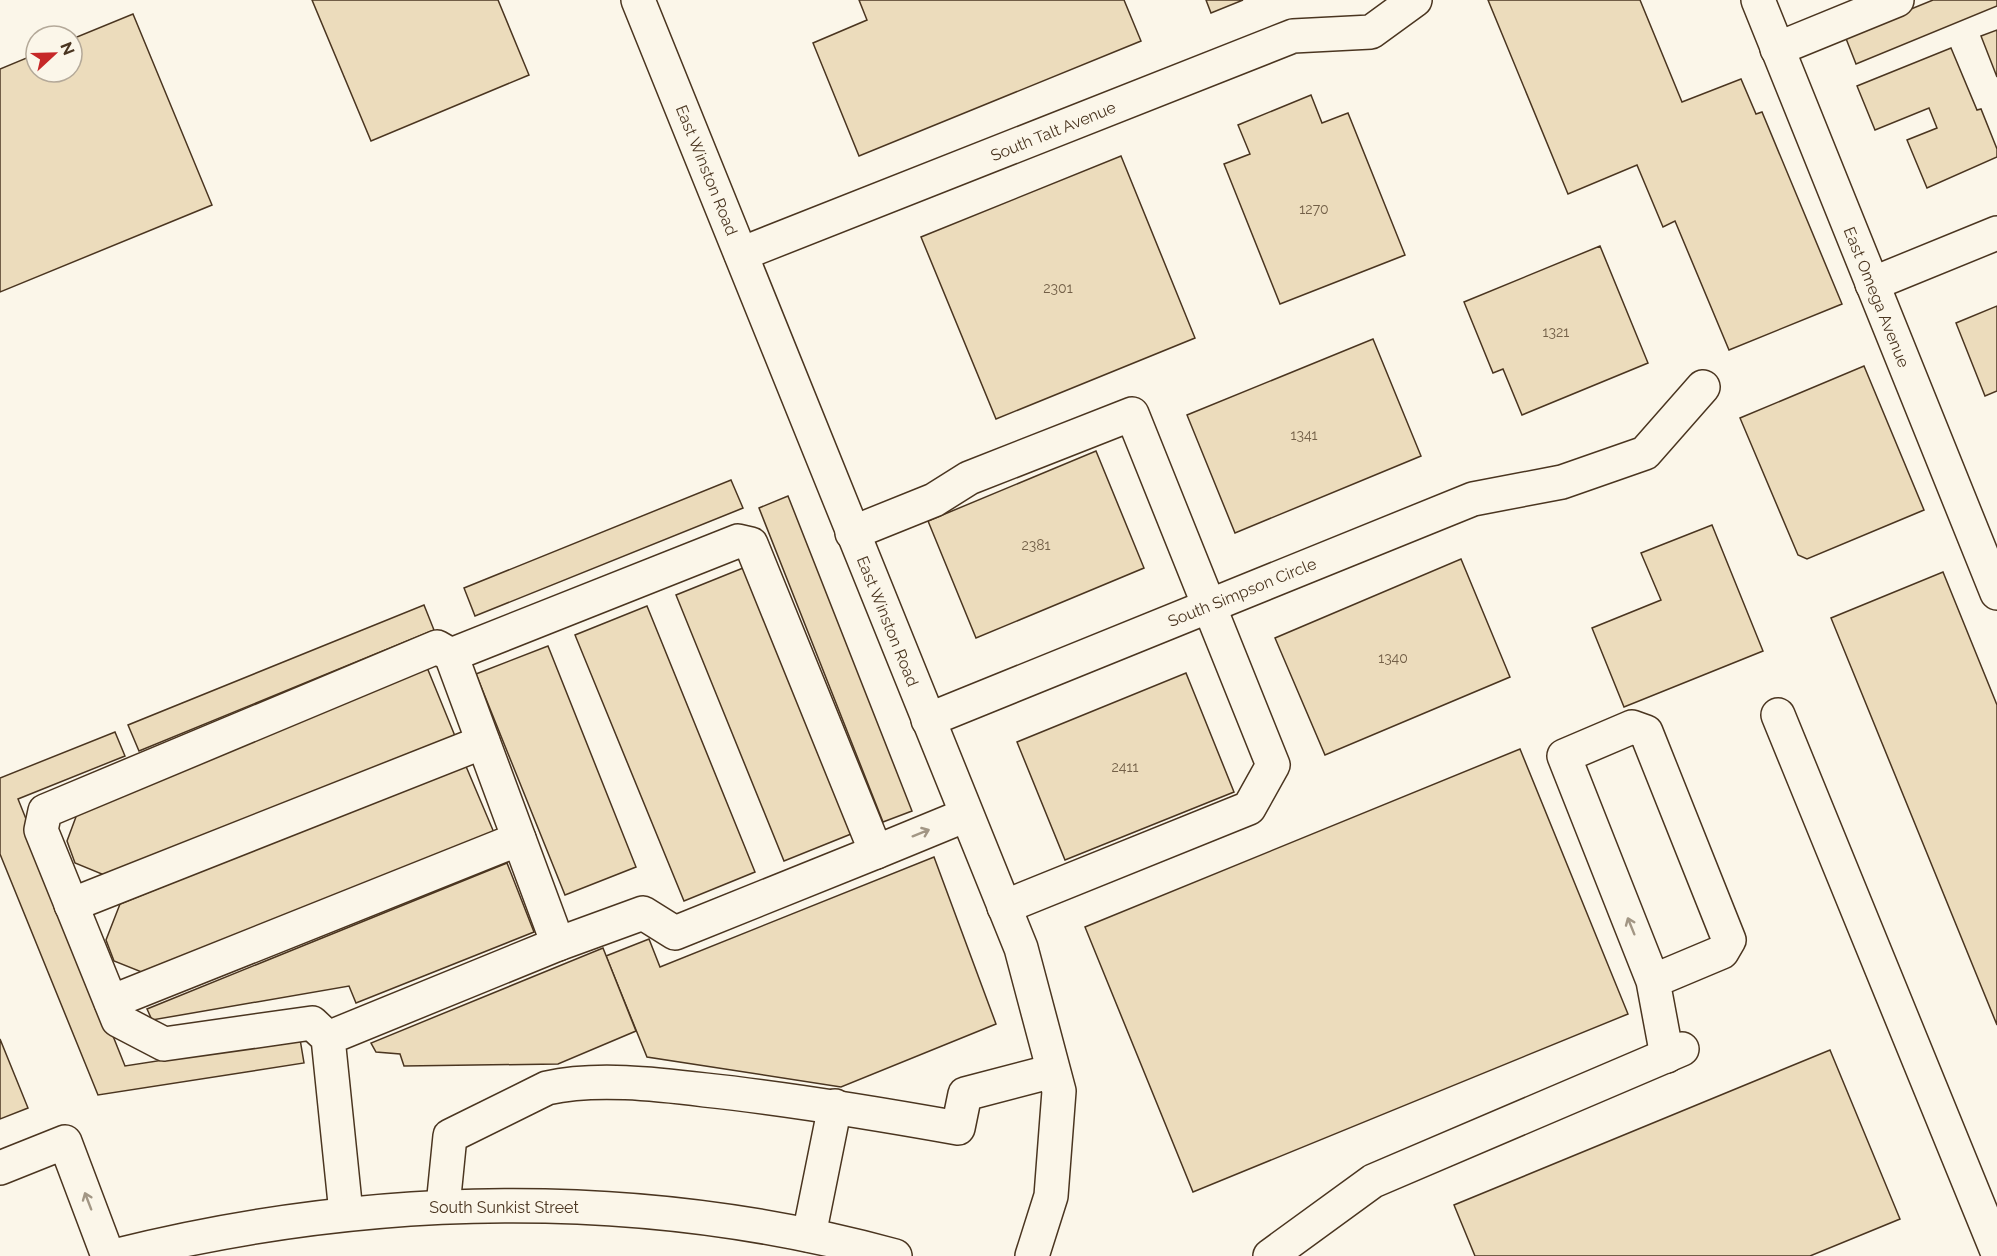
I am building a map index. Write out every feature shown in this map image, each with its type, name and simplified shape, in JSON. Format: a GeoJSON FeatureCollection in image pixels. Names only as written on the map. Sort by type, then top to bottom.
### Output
{"type":"FeatureCollection","features":[{"type":"Feature","properties":{"kind":"street","name":"East Winston Road"},"geometry":{"type":"LineString","coordinates":[[638,0],[1021,948],[1059,1091],[1051,1196],[1032,1256]]}},
{"type":"Feature","properties":{"kind":"street","name":"South Talt Avenue"},"geometry":{"type":"LineString","coordinates":[[741,254],[1293,36],[1371,32],[1415,0]]}},
{"type":"Feature","properties":{"kind":"street","name":"East Omega Avenue"},"geometry":{"type":"LineString","coordinates":[[1758,0],[1997,593]]}},
{"type":"Feature","properties":{"kind":"street"},"geometry":{"type":"LineString","coordinates":[[1777,49],[1897,0]]}},
{"type":"Feature","properties":{"kind":"street"},"geometry":{"type":"LineString","coordinates":[[1872,284],[1997,233]]}},
{"type":"Feature","properties":{"kind":"street","name":"South Simpson Circle"},"geometry":{"type":"LineString","coordinates":[[928,720],[1473,499],[1562,482],[1645,453],[1703,387]]}},
{"type":"Feature","properties":{"kind":"street"},"geometry":{"type":"LineString","coordinates":[[852,533],[934,500],[969,478],[1132,414],[1273,765],[1249,808],[1004,907]]}},
{"type":"Feature","properties":{"kind":"street"},"geometry":{"type":"LineString","coordinates":[[451,655],[738,541],[751,544],[876,852]]}},
{"type":"Feature","properties":{"kind":"street"},"geometry":{"type":"LineString","coordinates":[[346,1214],[328,1038],[312,1023],[164,1044],[118,1020],[41,830],[45,811],[437,647],[451,655],[558,944]]}},
{"type":"Feature","properties":{"kind":"street"},"geometry":{"type":"LineString","coordinates":[[1778,715],[1997,1251]]}},
{"type":"Feature","properties":{"kind":"street"},"geometry":{"type":"LineString","coordinates":[[1270,1256],[1373,1181],[1675,1053],[1653,981],[1564,756],[1632,727],[1646,732],[1729,940],[1722,952],[1653,981]]}},
{"type":"Feature","properties":{"kind":"street"},"geometry":{"type":"LineString","coordinates":[[72,905],[483,742]]}},
{"type":"Feature","properties":{"kind":"street"},"geometry":{"type":"LineString","coordinates":[[328,1038],[558,944],[643,913],[675,933],[966,815]]}},
{"type":"Feature","properties":{"kind":"street"},"geometry":{"type":"LineString","coordinates":[[111,1002],[519,838]]}},
{"type":"Feature","properties":{"kind":"street"},"geometry":{"type":"LineString","coordinates":[[443,1206],[450,1136],[546,1088],[561,1085],[650,1083],[835,1106],[958,1128],[964,1094],[1053,1071]]}},
{"type":"Feature","properties":{"kind":"street"},"geometry":{"type":"LineString","coordinates":[[809,1235],[835,1106]]}},
{"type":"Feature","properties":{"kind":"street"},"geometry":{"type":"LineString","coordinates":[[0,1168],[65,1142],[108,1256]]}},
{"type":"Feature","properties":{"kind":"street","name":"South Sunkist Street"},"geometry":{"type":"LineString","coordinates":[[114,1256],[210,1234],[346,1214],[443,1206],[524,1205],[617,1209],[737,1222],[809,1235],[895,1256]]}},
{"type":"Feature","properties":{"kind":"building"},"geometry":{"type":"Polygon","coordinates":[[[312,0],[498,0],[529,75],[371,141],[312,0]]]}},
{"type":"Feature","properties":{"kind":"building"},"geometry":{"type":"Polygon","coordinates":[[[859,0],[1124,0],[1141,41],[859,156],[813,43],[867,20],[859,0]]]}},
{"type":"Feature","properties":{"kind":"building"},"geometry":{"type":"Polygon","coordinates":[[[1206,0],[1243,0],[1211,13],[1206,0]]]}},
{"type":"Feature","properties":{"kind":"building"},"geometry":{"type":"Polygon","coordinates":[[[1488,0],[1640,0],[1682,102],[1741,79],[1756,114],[1762,112],[1842,304],[1729,350],[1675,221],[1663,227],[1637,165],[1568,194],[1488,0]]]}},
{"type":"Feature","properties":{"kind":"building"},"geometry":{"type":"Polygon","coordinates":[[[1933,0],[1997,0],[1997,6],[1856,64],[1845,36],[1933,0]]]}},
{"type":"Feature","properties":{"kind":"building"},"geometry":{"type":"Polygon","coordinates":[[[133,14],[212,205],[0,292],[0,69],[24,59],[24,84],[84,84],[84,34],[133,14]]]}},
{"type":"Feature","properties":{"kind":"building"},"geometry":{"type":"Polygon","coordinates":[[[1997,30],[1997,77],[1981,36],[1997,30]]]}},
{"type":"Feature","properties":{"kind":"building"},"geometry":{"type":"Polygon","coordinates":[[[1951,48],[1977,110],[1981,109],[1997,149],[1997,157],[1927,188],[1907,140],[1937,128],[1929,108],[1875,130],[1857,86],[1951,48]]]}},
{"type":"Feature","properties":{"kind":"building"},"geometry":{"type":"Polygon","coordinates":[[[1311,95],[1322,123],[1348,113],[1405,255],[1280,304],[1224,164],[1250,154],[1238,125],[1311,95]]]}},
{"type":"Feature","properties":{"kind":"building"},"geometry":{"type":"Polygon","coordinates":[[[1121,156],[1195,338],[996,419],[921,237],[1121,156]]]}},
{"type":"Feature","properties":{"kind":"building"},"geometry":{"type":"Polygon","coordinates":[[[1600,246],[1648,363],[1522,415],[1503,369],[1493,373],[1464,302],[1600,246]]]}},
{"type":"Feature","properties":{"kind":"building"},"geometry":{"type":"Polygon","coordinates":[[[1997,306],[1997,391],[1985,396],[1956,323],[1997,306]]]}},
{"type":"Feature","properties":{"kind":"building"},"geometry":{"type":"Polygon","coordinates":[[[1373,339],[1421,456],[1235,533],[1187,415],[1373,339]]]}},
{"type":"Feature","properties":{"kind":"building"},"geometry":{"type":"Polygon","coordinates":[[[1864,366],[1924,510],[1807,559],[1798,555],[1740,418],[1864,366]]]}},
{"type":"Feature","properties":{"kind":"building"},"geometry":{"type":"Polygon","coordinates":[[[1096,451],[1144,568],[976,638],[928,521],[1096,451]]]}},
{"type":"Feature","properties":{"kind":"building"},"geometry":{"type":"Polygon","coordinates":[[[731,480],[743,508],[475,616],[464,588],[731,480]]]}},
{"type":"Feature","properties":{"kind":"building"},"geometry":{"type":"Polygon","coordinates":[[[788,496],[912,811],[883,822],[759,508],[788,496]]]}},
{"type":"Feature","properties":{"kind":"building"},"geometry":{"type":"Polygon","coordinates":[[[1712,525],[1763,651],[1624,707],[1592,628],[1661,600],[1641,553],[1712,525]]]}},
{"type":"Feature","properties":{"kind":"building"},"geometry":{"type":"Polygon","coordinates":[[[1461,559],[1510,677],[1325,755],[1275,638],[1461,559]]]}},
{"type":"Feature","properties":{"kind":"building"},"geometry":{"type":"Polygon","coordinates":[[[748,566],[856,832],[784,861],[676,595],[748,566]]]}},
{"type":"Feature","properties":{"kind":"building"},"geometry":{"type":"Polygon","coordinates":[[[1943,572],[1997,705],[1997,1025],[1831,618],[1943,572]]]}},
{"type":"Feature","properties":{"kind":"building"},"geometry":{"type":"Polygon","coordinates":[[[424,605],[434,630],[139,751],[128,725],[424,605]]]}},
{"type":"Feature","properties":{"kind":"building"},"geometry":{"type":"Polygon","coordinates":[[[647,606],[755,872],[684,901],[575,635],[647,606]]]}},
{"type":"Feature","properties":{"kind":"building"},"geometry":{"type":"Polygon","coordinates":[[[548,646],[636,867],[565,895],[476,674],[548,646]]]}},
{"type":"Feature","properties":{"kind":"building"},"geometry":{"type":"Polygon","coordinates":[[[426,665],[455,736],[109,877],[75,863],[67,841],[80,806],[426,665]]]}},
{"type":"Feature","properties":{"kind":"building"},"geometry":{"type":"Polygon","coordinates":[[[1186,673],[1234,792],[1065,860],[1017,742],[1186,673]]]}},
{"type":"Feature","properties":{"kind":"building"},"geometry":{"type":"Polygon","coordinates":[[[115,732],[125,756],[18,799],[125,1066],[300,1039],[304,1063],[98,1095],[0,854],[0,778],[115,732]]]}},
{"type":"Feature","properties":{"kind":"building"},"geometry":{"type":"Polygon","coordinates":[[[1520,749],[1628,1014],[1193,1192],[1085,927],[1520,749]]]}},
{"type":"Feature","properties":{"kind":"building"},"geometry":{"type":"Polygon","coordinates":[[[465,764],[495,835],[149,975],[114,961],[106,940],[120,904],[465,764]]]}},
{"type":"Feature","properties":{"kind":"building"},"geometry":{"type":"Polygon","coordinates":[[[934,857],[996,1024],[841,1087],[647,1057],[606,956],[649,939],[660,967],[934,857]]]}},
{"type":"Feature","properties":{"kind":"building"},"geometry":{"type":"Polygon","coordinates":[[[507,863],[534,932],[356,1003],[349,986],[152,1020],[147,1009],[507,863]]]}},
{"type":"Feature","properties":{"kind":"building"},"geometry":{"type":"Polygon","coordinates":[[[603,948],[636,1031],[558,1064],[404,1066],[400,1054],[376,1052],[371,1043],[603,948]]]}},
{"type":"Feature","properties":{"kind":"building"},"geometry":{"type":"Polygon","coordinates":[[[0,1039],[28,1108],[0,1119],[0,1039]]]}},
{"type":"Feature","properties":{"kind":"building"},"geometry":{"type":"Polygon","coordinates":[[[1830,1050],[1900,1219],[1810,1256],[1475,1256],[1454,1205],[1830,1050]]]}}]}
